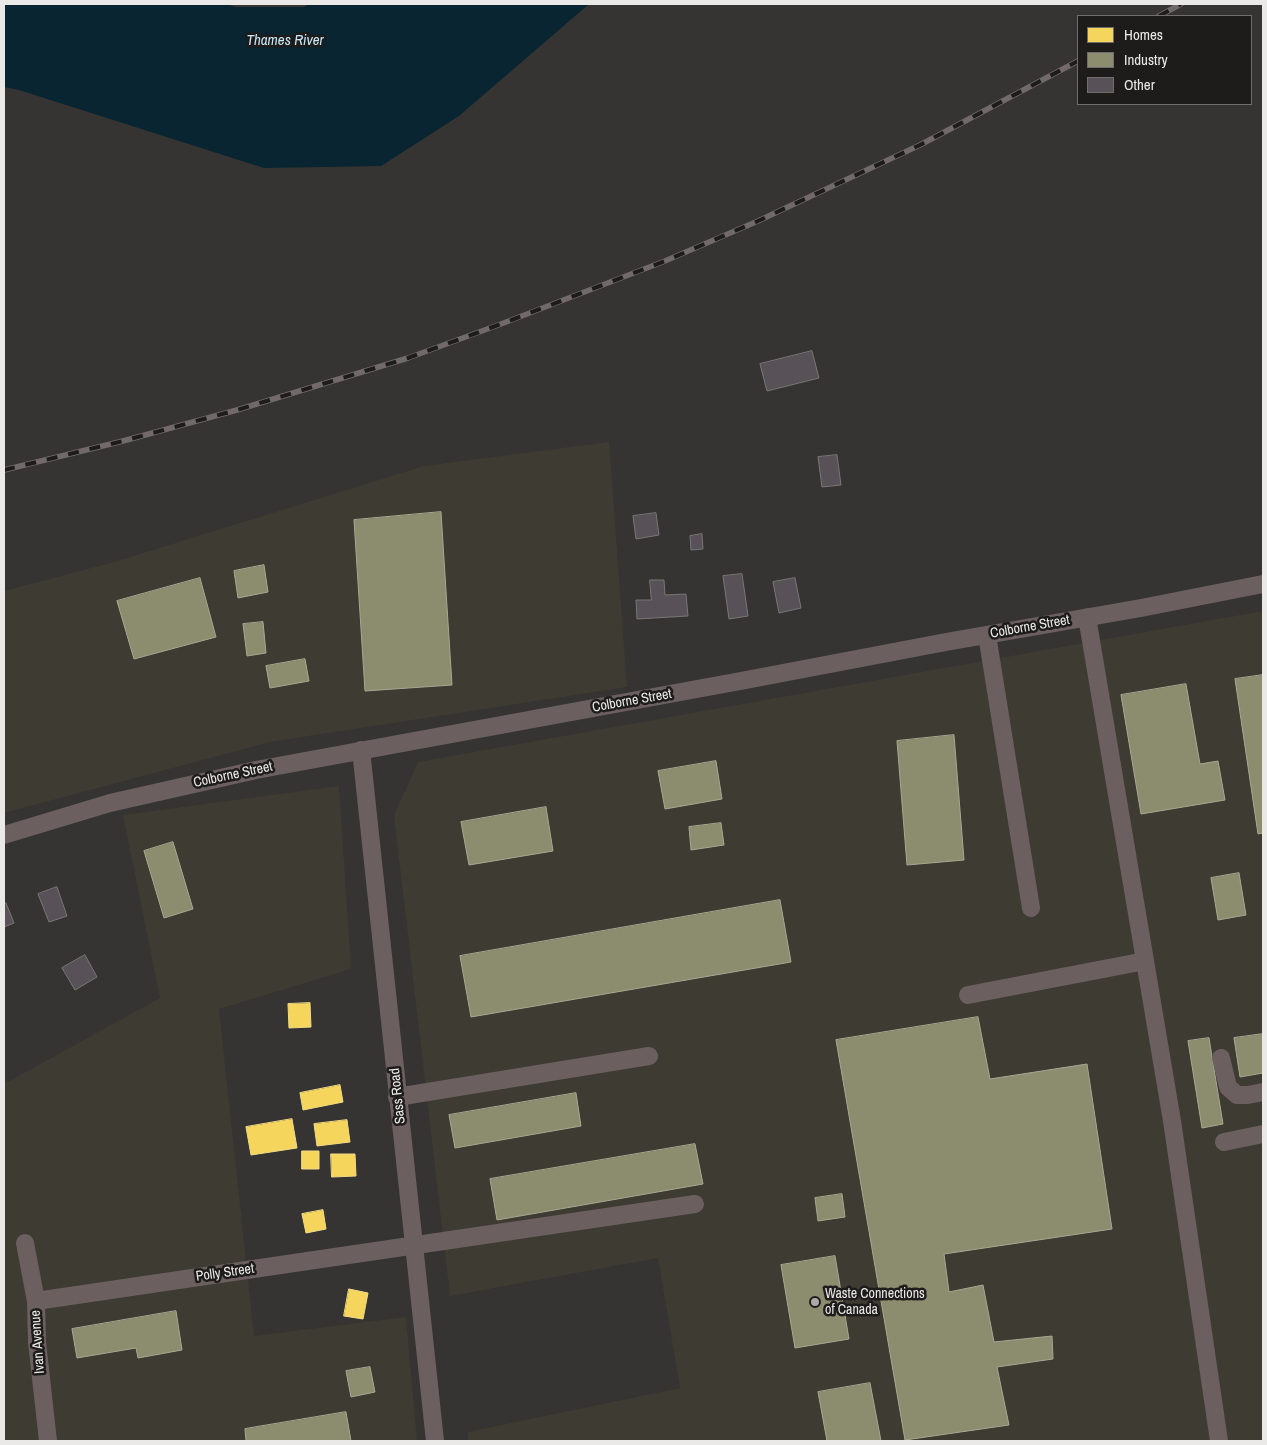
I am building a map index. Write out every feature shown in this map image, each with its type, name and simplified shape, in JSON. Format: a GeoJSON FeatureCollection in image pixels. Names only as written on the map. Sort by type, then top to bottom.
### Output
{"type":"FeatureCollection","features":[{"type":"Feature","properties":{"kind":"street","name":"Colborne Street"},"geometry":{"type":"LineString","coordinates":[[4,835],[110,803],[256,770],[1263,584]]}},
{"type":"Feature","properties":{"kind":"street"},"geometry":{"type":"LineString","coordinates":[[1087,617],[1172,1121],[1219,1441]]}},
{"type":"Feature","properties":{"kind":"street"},"geometry":{"type":"LineString","coordinates":[[987,634],[1030,908]]}},
{"type":"Feature","properties":{"kind":"street","name":"Sass Road"},"geometry":{"type":"LineString","coordinates":[[361,750],[435,1441]]}},
{"type":"Feature","properties":{"kind":"street"},"geometry":{"type":"LineString","coordinates":[[968,996],[1145,961]]}},
{"type":"Feature","properties":{"kind":"street"},"geometry":{"type":"LineString","coordinates":[[397,1096],[649,1056]]}},
{"type":"Feature","properties":{"kind":"street"},"geometry":{"type":"LineString","coordinates":[[1221,1058],[1228,1087],[1237,1095],[1263,1092]]}},
{"type":"Feature","properties":{"kind":"street"},"geometry":{"type":"LineString","coordinates":[[1224,1142],[1263,1134]]}},
{"type":"Feature","properties":{"kind":"street","name":"Polly Street"},"geometry":{"type":"LineString","coordinates":[[36,1301],[695,1204]]}},
{"type":"Feature","properties":{"kind":"street","name":"Ivan Avenue"},"geometry":{"type":"LineString","coordinates":[[25,1243],[36,1301],[37,1342],[48,1441]]}},
{"type":"Feature","properties":{"kind":"shaded area"},"geometry":{"type":"Polygon","coordinates":[[[609,442],[627,687],[270,742],[4,813],[4,591],[114,562],[424,466],[609,442]]]}},
{"type":"Feature","properties":{"kind":"shaded area"},"geometry":{"type":"Polygon","coordinates":[[[1263,611],[1263,1441],[468,1441],[468,1432],[680,1388],[658,1258],[450,1296],[394,815],[418,762],[1263,611]]]}},
{"type":"Feature","properties":{"kind":"shaded area"},"geometry":{"type":"Polygon","coordinates":[[[339,786],[351,969],[219,1009],[254,1336],[406,1317],[417,1441],[4,1441],[4,1084],[160,998],[123,815],[339,786]]]}},
{"type":"Feature","properties":{"kind":"water","name":"Thames River"},"geometry":{"type":"Polygon","coordinates":[[[4,4],[226,4],[236,7],[304,7],[309,4],[589,4],[459,116],[381,166],[264,168],[19,90],[4,87],[4,4]]]}},
{"type":"Feature","properties":{"kind":"building: Homes"},"geometry":{"type":"Polygon","coordinates":[[[310,1003],[311,1027],[289,1028],[288,1004],[310,1003]]]}},
{"type":"Feature","properties":{"kind":"building: Homes"},"geometry":{"type":"Polygon","coordinates":[[[340,1085],[343,1102],[303,1110],[300,1093],[340,1085]]]}},
{"type":"Feature","properties":{"kind":"building: Homes"},"geometry":{"type":"Polygon","coordinates":[[[292,1119],[297,1148],[251,1155],[246,1127],[292,1119]]]}},
{"type":"Feature","properties":{"kind":"building: Homes"},"geometry":{"type":"Polygon","coordinates":[[[347,1120],[350,1142],[317,1146],[314,1124],[347,1120]]]}},
{"type":"Feature","properties":{"kind":"building: Homes"},"geometry":{"type":"Polygon","coordinates":[[[302,1151],[319,1151],[319,1169],[302,1169],[302,1151]]]}},
{"type":"Feature","properties":{"kind":"building: Homes"},"geometry":{"type":"Polygon","coordinates":[[[331,1154],[355,1154],[356,1176],[332,1177],[331,1154]]]}},
{"type":"Feature","properties":{"kind":"building: Homes"},"geometry":{"type":"Polygon","coordinates":[[[323,1210],[326,1229],[306,1233],[302,1214],[323,1210]]]}},
{"type":"Feature","properties":{"kind":"building: Homes"},"geometry":{"type":"Polygon","coordinates":[[[349,1289],[368,1293],[363,1319],[344,1316],[349,1289]]]}},
{"type":"Feature","properties":{"kind":"building: Industry"},"geometry":{"type":"Polygon","coordinates":[[[441,512],[452,685],[365,691],[354,520],[441,512]]]}},
{"type":"Feature","properties":{"kind":"building: Industry"},"geometry":{"type":"Polygon","coordinates":[[[264,565],[268,592],[238,598],[234,571],[264,565]]]}},
{"type":"Feature","properties":{"kind":"building: Industry"},"geometry":{"type":"Polygon","coordinates":[[[200,578],[216,637],[134,659],[117,601],[200,578]]]}},
{"type":"Feature","properties":{"kind":"building: Industry"},"geometry":{"type":"Polygon","coordinates":[[[263,622],[266,653],[247,656],[243,624],[263,622]]]}},
{"type":"Feature","properties":{"kind":"building: Industry"},"geometry":{"type":"Polygon","coordinates":[[[305,659],[309,681],[270,688],[266,666],[305,659]]]}},
{"type":"Feature","properties":{"kind":"building: Industry"},"geometry":{"type":"Polygon","coordinates":[[[1263,675],[1263,833],[1258,834],[1235,679],[1263,675]]]}},
{"type":"Feature","properties":{"kind":"building: Industry"},"geometry":{"type":"Polygon","coordinates":[[[1186,684],[1200,764],[1218,761],[1225,800],[1141,814],[1121,695],[1186,684]]]}},
{"type":"Feature","properties":{"kind":"building: Industry"},"geometry":{"type":"Polygon","coordinates":[[[954,735],[964,860],[907,865],[897,741],[954,735]]]}},
{"type":"Feature","properties":{"kind":"building: Industry"},"geometry":{"type":"Polygon","coordinates":[[[716,761],[722,799],[665,809],[658,771],[716,761]]]}},
{"type":"Feature","properties":{"kind":"building: Industry"},"geometry":{"type":"Polygon","coordinates":[[[546,807],[553,851],[469,865],[461,822],[546,807]]]}},
{"type":"Feature","properties":{"kind":"building: Industry"},"geometry":{"type":"Polygon","coordinates":[[[721,823],[724,845],[691,850],[689,827],[721,823]]]}},
{"type":"Feature","properties":{"kind":"building: Industry"},"geometry":{"type":"Polygon","coordinates":[[[173,842],[193,909],[164,918],[144,851],[173,842]]]}},
{"type":"Feature","properties":{"kind":"building: Industry"},"geometry":{"type":"Polygon","coordinates":[[[1239,873],[1246,915],[1218,920],[1211,878],[1239,873]]]}},
{"type":"Feature","properties":{"kind":"building: Industry"},"geometry":{"type":"Polygon","coordinates":[[[780,900],[791,962],[471,1017],[460,956],[780,900]]]}},
{"type":"Feature","properties":{"kind":"building: Industry"},"geometry":{"type":"Polygon","coordinates":[[[978,1017],[990,1079],[1087,1064],[1112,1229],[944,1254],[949,1292],[983,1285],[994,1342],[1052,1336],[1053,1359],[997,1367],[1009,1425],[905,1440],[836,1040],[978,1017]]]}},
{"type":"Feature","properties":{"kind":"building: Industry"},"geometry":{"type":"Polygon","coordinates":[[[1263,1034],[1263,1073],[1240,1077],[1234,1038],[1263,1034]]]}},
{"type":"Feature","properties":{"kind":"building: Industry"},"geometry":{"type":"Polygon","coordinates":[[[1209,1038],[1223,1124],[1202,1128],[1188,1041],[1209,1038]]]}},
{"type":"Feature","properties":{"kind":"building: Industry"},"geometry":{"type":"Polygon","coordinates":[[[576,1093],[581,1126],[455,1148],[449,1115],[576,1093]]]}},
{"type":"Feature","properties":{"kind":"building: Industry"},"geometry":{"type":"Polygon","coordinates":[[[695,1144],[703,1184],[497,1220],[490,1179],[695,1144]]]}},
{"type":"Feature","properties":{"kind":"building: Industry"},"geometry":{"type":"Polygon","coordinates":[[[842,1194],[845,1217],[818,1221],[815,1198],[842,1194]]]}},
{"type":"Feature","properties":{"kind":"building: Industry","name":"Waste Connections of Canada"},"geometry":{"type":"Polygon","coordinates":[[[835,1256],[849,1339],[795,1348],[781,1265],[835,1256]]]}},
{"type":"Feature","properties":{"kind":"building: Industry"},"geometry":{"type":"Polygon","coordinates":[[[176,1311],[182,1350],[138,1358],[136,1348],[77,1358],[72,1329],[176,1311]]]}},
{"type":"Feature","properties":{"kind":"building: Industry"},"geometry":{"type":"Polygon","coordinates":[[[370,1367],[375,1392],[351,1397],[346,1371],[370,1367]]]}},
{"type":"Feature","properties":{"kind":"building: Industry"},"geometry":{"type":"Polygon","coordinates":[[[870,1383],[881,1441],[827,1441],[818,1392],[870,1383]]]}},
{"type":"Feature","properties":{"kind":"building: Industry"},"geometry":{"type":"Polygon","coordinates":[[[346,1412],[351,1441],[246,1441],[245,1429],[346,1412]]]}},
{"type":"Feature","properties":{"kind":"building: Other"},"geometry":{"type":"Polygon","coordinates":[[[812,351],[819,378],[767,391],[760,364],[812,351]]]}},
{"type":"Feature","properties":{"kind":"building: Other"},"geometry":{"type":"Polygon","coordinates":[[[837,455],[841,485],[822,487],[818,457],[837,455]]]}},
{"type":"Feature","properties":{"kind":"building: Other"},"geometry":{"type":"Polygon","coordinates":[[[656,513],[659,535],[636,539],[633,516],[656,513]]]}},
{"type":"Feature","properties":{"kind":"building: Other"},"geometry":{"type":"Polygon","coordinates":[[[702,534],[703,549],[691,550],[690,536],[702,534]]]}},
{"type":"Feature","properties":{"kind":"building: Other"},"geometry":{"type":"Polygon","coordinates":[[[742,574],[748,616],[729,619],[723,576],[742,574]]]}},
{"type":"Feature","properties":{"kind":"building: Other"},"geometry":{"type":"Polygon","coordinates":[[[795,578],[801,608],[779,613],[773,582],[795,578]]]}},
{"type":"Feature","properties":{"kind":"building: Other"},"geometry":{"type":"Polygon","coordinates":[[[650,580],[664,580],[665,595],[686,594],[688,616],[637,619],[636,600],[651,600],[650,580]]]}},
{"type":"Feature","properties":{"kind":"building: Other"},"geometry":{"type":"Polygon","coordinates":[[[57,887],[67,916],[49,922],[38,894],[57,887]]]}},
{"type":"Feature","properties":{"kind":"building: Other"},"geometry":{"type":"Polygon","coordinates":[[[6,903],[14,923],[4,927],[4,904],[6,903]]]}},
{"type":"Feature","properties":{"kind":"building: Other"},"geometry":{"type":"Polygon","coordinates":[[[85,955],[97,977],[75,990],[62,968],[85,955]]]}},
{"type":"Feature","properties":{"kind":"railway"},"geometry":{"type":"LineString","coordinates":[[1161,15],[1181,4]]}},
{"type":"Feature","properties":{"kind":"railway"},"geometry":{"type":"LineString","coordinates":[[4,470],[123,441],[237,410],[408,358],[501,324],[665,261],[758,221],[920,145],[1077,62]]}},
{"type":"Feature","properties":{"kind":"place","name":"Waste Connections of Canada"},"geometry":{"type":"Point","coordinates":[815,1302]}}]}
